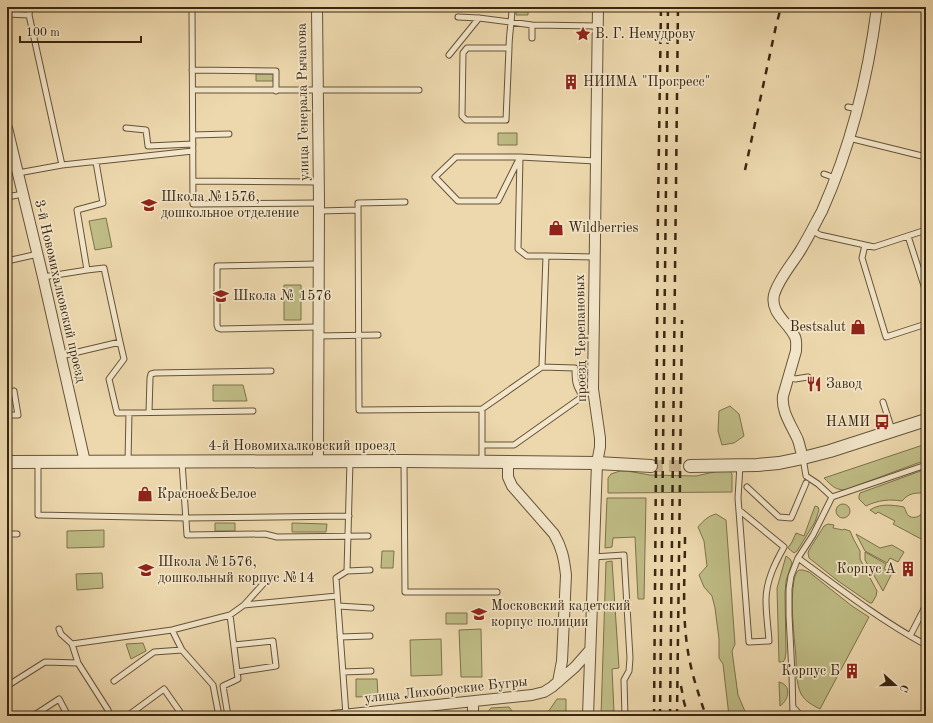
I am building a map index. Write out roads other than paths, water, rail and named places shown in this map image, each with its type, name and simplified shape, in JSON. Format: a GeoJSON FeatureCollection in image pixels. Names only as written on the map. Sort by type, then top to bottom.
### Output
{"type":"FeatureCollection","features":[{"type":"Feature","properties":{"kind":"street","name":"улица Генерала Рычагова"},"geometry":{"type":"LineString","coordinates":[[317,7],[318,461]]}},
{"type":"Feature","properties":{"kind":"street","name":"проезд Черепановых"},"geometry":{"type":"LineString","coordinates":[[588,716],[597,463],[600,447],[593,389],[598,7]]}},
{"type":"Feature","properties":{"kind":"street"},"geometry":{"type":"LineString","coordinates":[[803,458],[798,440],[782,402],[797,344],[795,337],[773,306],[773,300],[779,284],[821,212],[835,178],[849,138],[853,108],[874,31],[877,7]]}},
{"type":"Feature","properties":{"kind":"street","name":"3-й Новомихалковский проезд"},"geometry":{"type":"LineString","coordinates":[[7,128],[38,254],[85,462]]}},
{"type":"Feature","properties":{"kind":"street"},"geometry":{"type":"LineString","coordinates":[[690,466],[779,463],[830,451],[926,420]]}},
{"type":"Feature","properties":{"kind":"street","name":"4-й Новомихалковский проезд"},"geometry":{"type":"LineString","coordinates":[[7,462],[404,461],[597,463],[651,466]]}},
{"type":"Feature","properties":{"kind":"street"},"geometry":{"type":"LineString","coordinates":[[508,462],[508,477],[512,486],[554,534],[563,552],[566,575],[562,661],[558,682]]}},
{"type":"Feature","properties":{"kind":"street","name":"улица Лихоборские Бугры"},"geometry":{"type":"LineString","coordinates":[[333,716],[538,694],[552,687],[576,668],[590,650]]}},
{"type":"Feature","properties":{"kind":"street"},"geometry":{"type":"LineString","coordinates":[[473,702],[473,716]]}},
{"type":"Feature","properties":{"kind":"lane"},"geometry":{"type":"LineString","coordinates":[[30,7],[29,15],[62,165]]}},
{"type":"Feature","properties":{"kind":"lane"},"geometry":{"type":"LineString","coordinates":[[192,7],[194,204],[318,207],[358,210]]}},
{"type":"Feature","properties":{"kind":"lane"},"geometry":{"type":"LineString","coordinates":[[509,48],[467,48],[463,53],[462,116],[466,120],[506,120],[509,48],[509,38],[512,23],[512,7]]}},
{"type":"Feature","properties":{"kind":"lane"},"geometry":{"type":"LineString","coordinates":[[7,14],[29,15]]}},
{"type":"Feature","properties":{"kind":"lane"},"geometry":{"type":"LineString","coordinates":[[458,17],[479,18],[532,25],[598,26]]}},
{"type":"Feature","properties":{"kind":"lane"},"geometry":{"type":"LineString","coordinates":[[449,55],[479,18]]}},
{"type":"Feature","properties":{"kind":"lane"},"geometry":{"type":"LineString","coordinates":[[532,25],[532,38]]}},
{"type":"Feature","properties":{"kind":"lane"},"geometry":{"type":"LineString","coordinates":[[192,70],[276,70],[276,91]]}},
{"type":"Feature","properties":{"kind":"lane"},"geometry":{"type":"LineString","coordinates":[[193,90],[420,90]]}},
{"type":"Feature","properties":{"kind":"lane"},"geometry":{"type":"LineString","coordinates":[[126,128],[146,130],[148,146],[193,144]]}},
{"type":"Feature","properties":{"kind":"lane"},"geometry":{"type":"LineString","coordinates":[[193,135],[229,134]]}},
{"type":"Feature","properties":{"kind":"lane"},"geometry":{"type":"LineString","coordinates":[[849,138],[926,157]]}},
{"type":"Feature","properties":{"kind":"lane"},"geometry":{"type":"LineString","coordinates":[[18,173],[62,165],[193,151]]}},
{"type":"Feature","properties":{"kind":"lane"},"geometry":{"type":"LineString","coordinates":[[520,158],[498,201],[458,201],[435,177],[456,158],[520,158],[596,161]]}},
{"type":"Feature","properties":{"kind":"lane"},"geometry":{"type":"LineString","coordinates":[[520,158],[518,249],[527,256],[594,257]]}},
{"type":"Feature","properties":{"kind":"lane"},"geometry":{"type":"LineString","coordinates":[[88,270],[76,210],[103,203],[96,162]]}},
{"type":"Feature","properties":{"kind":"lane"},"geometry":{"type":"LineString","coordinates":[[824,174],[835,178]]}},
{"type":"Feature","properties":{"kind":"lane"},"geometry":{"type":"LineString","coordinates":[[193,181],[318,182]]}},
{"type":"Feature","properties":{"kind":"lane"},"geometry":{"type":"LineString","coordinates":[[7,197],[23,194]]}},
{"type":"Feature","properties":{"kind":"lane"},"geometry":{"type":"LineString","coordinates":[[405,202],[358,203],[359,410],[482,409],[542,367],[575,368],[575,381],[577,389],[583,397]]}},
{"type":"Feature","properties":{"kind":"lane"},"geometry":{"type":"LineString","coordinates":[[811,230],[820,235],[874,247],[926,230]]}},
{"type":"Feature","properties":{"kind":"lane"},"geometry":{"type":"LineString","coordinates":[[908,236],[926,292]]}},
{"type":"Feature","properties":{"kind":"lane"},"geometry":{"type":"LineString","coordinates":[[865,245],[862,258],[886,337],[926,324]]}},
{"type":"Feature","properties":{"kind":"lane"},"geometry":{"type":"LineString","coordinates":[[7,261],[38,254]]}},
{"type":"Feature","properties":{"kind":"lane"},"geometry":{"type":"LineString","coordinates":[[542,367],[546,256]]}},
{"type":"Feature","properties":{"kind":"lane"},"geometry":{"type":"LineString","coordinates":[[318,264],[216,266],[218,328],[318,331],[359,335],[378,335]]}},
{"type":"Feature","properties":{"kind":"lane"},"geometry":{"type":"LineString","coordinates":[[43,277],[104,268],[124,359],[109,379],[117,413],[253,411]]}},
{"type":"Feature","properties":{"kind":"lane"},"geometry":{"type":"LineString","coordinates":[[61,356],[120,342]]}},
{"type":"Feature","properties":{"kind":"lane"},"geometry":{"type":"LineString","coordinates":[[149,412],[151,374],[271,371]]}},
{"type":"Feature","properties":{"kind":"lane"},"geometry":{"type":"LineString","coordinates":[[788,378],[795,379],[808,377]]}},
{"type":"Feature","properties":{"kind":"lane"},"geometry":{"type":"LineString","coordinates":[[482,446],[514,445],[593,389]]}},
{"type":"Feature","properties":{"kind":"lane"},"geometry":{"type":"LineString","coordinates":[[7,415],[18,415],[14,392]]}},
{"type":"Feature","properties":{"kind":"lane"},"geometry":{"type":"LineString","coordinates":[[884,402],[893,431]]}},
{"type":"Feature","properties":{"kind":"lane"},"geometry":{"type":"LineString","coordinates":[[482,409],[482,462]]}},
{"type":"Feature","properties":{"kind":"lane"},"geometry":{"type":"LineString","coordinates":[[128,462],[129,413]]}},
{"type":"Feature","properties":{"kind":"lane"},"geometry":{"type":"LineString","coordinates":[[803,458],[806,476],[818,484],[832,497]]}},
{"type":"Feature","properties":{"kind":"lane"},"geometry":{"type":"LineString","coordinates":[[347,571],[350,461]]}},
{"type":"Feature","properties":{"kind":"lane"},"geometry":{"type":"LineString","coordinates":[[404,461],[405,592],[497,592]]}},
{"type":"Feature","properties":{"kind":"lane"},"geometry":{"type":"LineString","coordinates":[[38,462],[38,515],[186,518],[348,516]]}},
{"type":"Feature","properties":{"kind":"lane"},"geometry":{"type":"LineString","coordinates":[[182,462],[186,534],[265,534],[277,537],[368,536]]}},
{"type":"Feature","properties":{"kind":"lane"},"geometry":{"type":"LineString","coordinates":[[739,510],[784,547],[774,565],[766,599],[769,641],[748,642],[738,498],[740,465]]}},
{"type":"Feature","properties":{"kind":"lane"},"geometry":{"type":"LineString","coordinates":[[793,716],[789,589],[790,576],[798,558],[813,535],[832,497],[926,465]]}},
{"type":"Feature","properties":{"kind":"lane"},"geometry":{"type":"LineString","coordinates":[[748,487],[779,517],[790,518],[806,483]]}},
{"type":"Feature","properties":{"kind":"lane"},"geometry":{"type":"LineString","coordinates":[[7,534],[17,534]]}},
{"type":"Feature","properties":{"kind":"lane"},"geometry":{"type":"LineString","coordinates":[[593,558],[624,555],[630,658],[629,671],[624,680],[624,716]]}},
{"type":"Feature","properties":{"kind":"lane"},"geometry":{"type":"LineString","coordinates":[[798,558],[858,603],[926,645]]}},
{"type":"Feature","properties":{"kind":"lane"},"geometry":{"type":"LineString","coordinates":[[346,714],[336,578],[347,571],[370,570]]}},
{"type":"Feature","properties":{"kind":"lane"},"geometry":{"type":"LineString","coordinates":[[72,644],[172,630],[230,615],[244,605],[264,583]]}},
{"type":"Feature","properties":{"kind":"lane"},"geometry":{"type":"LineString","coordinates":[[244,605],[337,596]]}},
{"type":"Feature","properties":{"kind":"lane"},"geometry":{"type":"LineString","coordinates":[[910,636],[926,605]]}},
{"type":"Feature","properties":{"kind":"lane"},"geometry":{"type":"LineString","coordinates":[[338,606],[371,608]]}},
{"type":"Feature","properties":{"kind":"lane"},"geometry":{"type":"LineString","coordinates":[[228,716],[223,686],[238,679],[230,615]]}},
{"type":"Feature","properties":{"kind":"lane"},"geometry":{"type":"LineString","coordinates":[[59,629],[72,644],[78,663],[108,710],[110,716]]}},
{"type":"Feature","properties":{"kind":"lane"},"geometry":{"type":"LineString","coordinates":[[172,630],[182,650],[213,685],[219,716]]}},
{"type":"Feature","properties":{"kind":"lane"},"geometry":{"type":"LineString","coordinates":[[340,637],[370,636]]}},
{"type":"Feature","properties":{"kind":"lane"},"geometry":{"type":"LineString","coordinates":[[234,645],[273,641],[276,666],[237,672]]}},
{"type":"Feature","properties":{"kind":"lane"},"geometry":{"type":"LineString","coordinates":[[114,681],[154,652],[182,650]]}},
{"type":"Feature","properties":{"kind":"lane"},"geometry":{"type":"LineString","coordinates":[[7,686],[45,662],[78,663]]}},
{"type":"Feature","properties":{"kind":"lane"},"geometry":{"type":"LineString","coordinates":[[342,672],[371,671]]}},
{"type":"Feature","properties":{"kind":"lane"},"geometry":{"type":"LineString","coordinates":[[130,716],[130,714],[164,689],[180,712]]}},
{"type":"Feature","properties":{"kind":"lane"},"geometry":{"type":"LineString","coordinates":[[33,716],[58,699],[68,716]]}},
{"type":"Feature","properties":{"kind":"lane"},"geometry":{"type":"LineString","coordinates":[[7,704],[9,716]]}},
{"type":"Feature","properties":{"kind":"lane"},"geometry":{"type":"LineString","coordinates":[[793,707],[801,716]]}},
{"type":"Feature","properties":{"kind":"tunnel"},"geometry":{"type":"LineString","coordinates":[[651,466],[690,466]]}},
{"type":"Feature","properties":{"kind":"railway"},"geometry":{"type":"LineString","coordinates":[[654,716],[661,7]]}},
{"type":"Feature","properties":{"kind":"railway"},"geometry":{"type":"LineString","coordinates":[[660,716],[668,7]]}},
{"type":"Feature","properties":{"kind":"railway"},"geometry":{"type":"LineString","coordinates":[[670,716],[678,7]]}},
{"type":"Feature","properties":{"kind":"railway"},"geometry":{"type":"LineString","coordinates":[[745,170],[781,7]]}},
{"type":"Feature","properties":{"kind":"railway"},"geometry":{"type":"LineString","coordinates":[[677,716],[682,320]]}},
{"type":"Feature","properties":{"kind":"railway"},"geometry":{"type":"LineString","coordinates":[[685,537],[685,632],[692,672],[706,716]]}},
{"type":"Feature","properties":{"kind":"railway"},"geometry":{"type":"LineString","coordinates":[[681,686],[688,716]]}},
{"type":"Feature","properties":{"kind":"place","name":"В. Г. Немудрову"},"geometry":{"type":"Point","coordinates":[583,34]}},
{"type":"Feature","properties":{"kind":"place","name":"НИИМА \"Прогресс\""},"geometry":{"type":"Point","coordinates":[571,82]}},
{"type":"Feature","properties":{"kind":"place","name":"Школа №1576, дошкольное отделение"},"geometry":{"type":"Point","coordinates":[149,205]}},
{"type":"Feature","properties":{"kind":"place","name":"Wildberries"},"geometry":{"type":"Point","coordinates":[556,228]}},
{"type":"Feature","properties":{"kind":"place","name":"Школа № 1576"},"geometry":{"type":"Point","coordinates":[221,296]}},
{"type":"Feature","properties":{"kind":"place","name":"Bestsalut"},"geometry":{"type":"Point","coordinates":[858,327]}},
{"type":"Feature","properties":{"kind":"place","name":"Завод"},"geometry":{"type":"Point","coordinates":[814,384]}},
{"type":"Feature","properties":{"kind":"place","name":"НАМИ"},"geometry":{"type":"Point","coordinates":[882,422]}},
{"type":"Feature","properties":{"kind":"place","name":"Красное&Белое"},"geometry":{"type":"Point","coordinates":[145,494]}},
{"type":"Feature","properties":{"kind":"place","name":"Корпус А"},"geometry":{"type":"Point","coordinates":[908,569]}},
{"type":"Feature","properties":{"kind":"place","name":"Школа №1576, дошкольный корпус №14"},"geometry":{"type":"Point","coordinates":[146,570]}},
{"type":"Feature","properties":{"kind":"place","name":"Московский кадетский корпус полиции"},"geometry":{"type":"Point","coordinates":[479,614]}},
{"type":"Feature","properties":{"kind":"place","name":"Корпус Б"},"geometry":{"type":"Point","coordinates":[852,671]}}]}
